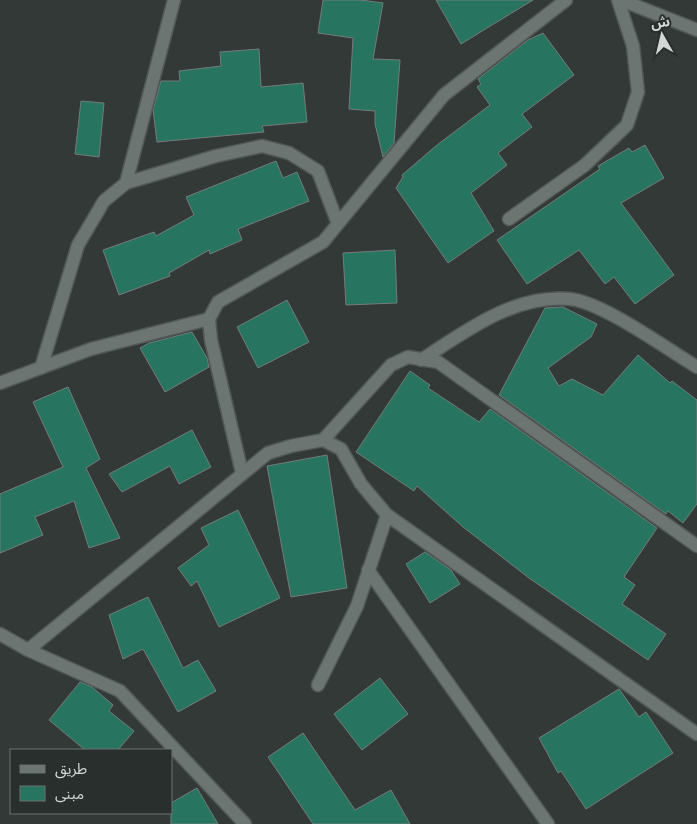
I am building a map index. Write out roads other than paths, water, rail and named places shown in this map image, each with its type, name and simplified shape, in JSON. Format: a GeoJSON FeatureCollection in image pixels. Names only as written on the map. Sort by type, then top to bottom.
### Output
{"type":"FeatureCollection","features":[{"type":"Feature","properties":{"kind":"street"},"geometry":{"type":"LineString","coordinates":[[126,183],[174,0]]}},
{"type":"Feature","properties":{"kind":"street"},"geometry":{"type":"LineString","coordinates":[[242,473],[210,340],[209,319],[218,302],[323,242],[444,94],[566,0]]}},
{"type":"Feature","properties":{"kind":"street"},"geometry":{"type":"LineString","coordinates":[[619,0],[697,30]]}},
{"type":"Feature","properties":{"kind":"street"},"geometry":{"type":"LineString","coordinates":[[509,219],[585,165],[627,125],[638,92],[633,46],[619,0]]}},
{"type":"Feature","properties":{"kind":"street"},"geometry":{"type":"LineString","coordinates":[[40,368],[78,246],[104,201],[126,183],[216,156],[262,146],[289,153],[318,171],[338,224]]}},
{"type":"Feature","properties":{"kind":"street"},"geometry":{"type":"LineString","coordinates":[[421,360],[488,317],[531,302],[571,299],[606,311],[697,367]]}},
{"type":"Feature","properties":{"kind":"street"},"geometry":{"type":"LineString","coordinates":[[0,383],[91,349],[209,319]]}},
{"type":"Feature","properties":{"kind":"street"},"geometry":{"type":"LineString","coordinates":[[323,440],[391,365],[408,357],[438,362],[697,546]]}},
{"type":"Feature","properties":{"kind":"street"},"geometry":{"type":"LineString","coordinates":[[28,650],[268,453],[291,446],[323,440],[342,448],[361,484],[387,514],[697,734]]}},
{"type":"Feature","properties":{"kind":"street"},"geometry":{"type":"LineString","coordinates":[[318,685],[357,606],[387,514]]}},
{"type":"Feature","properties":{"kind":"street"},"geometry":{"type":"LineString","coordinates":[[368,570],[548,824]]}},
{"type":"Feature","properties":{"kind":"street"},"geometry":{"type":"LineString","coordinates":[[0,634],[28,650],[120,691],[245,824]]}}]}
